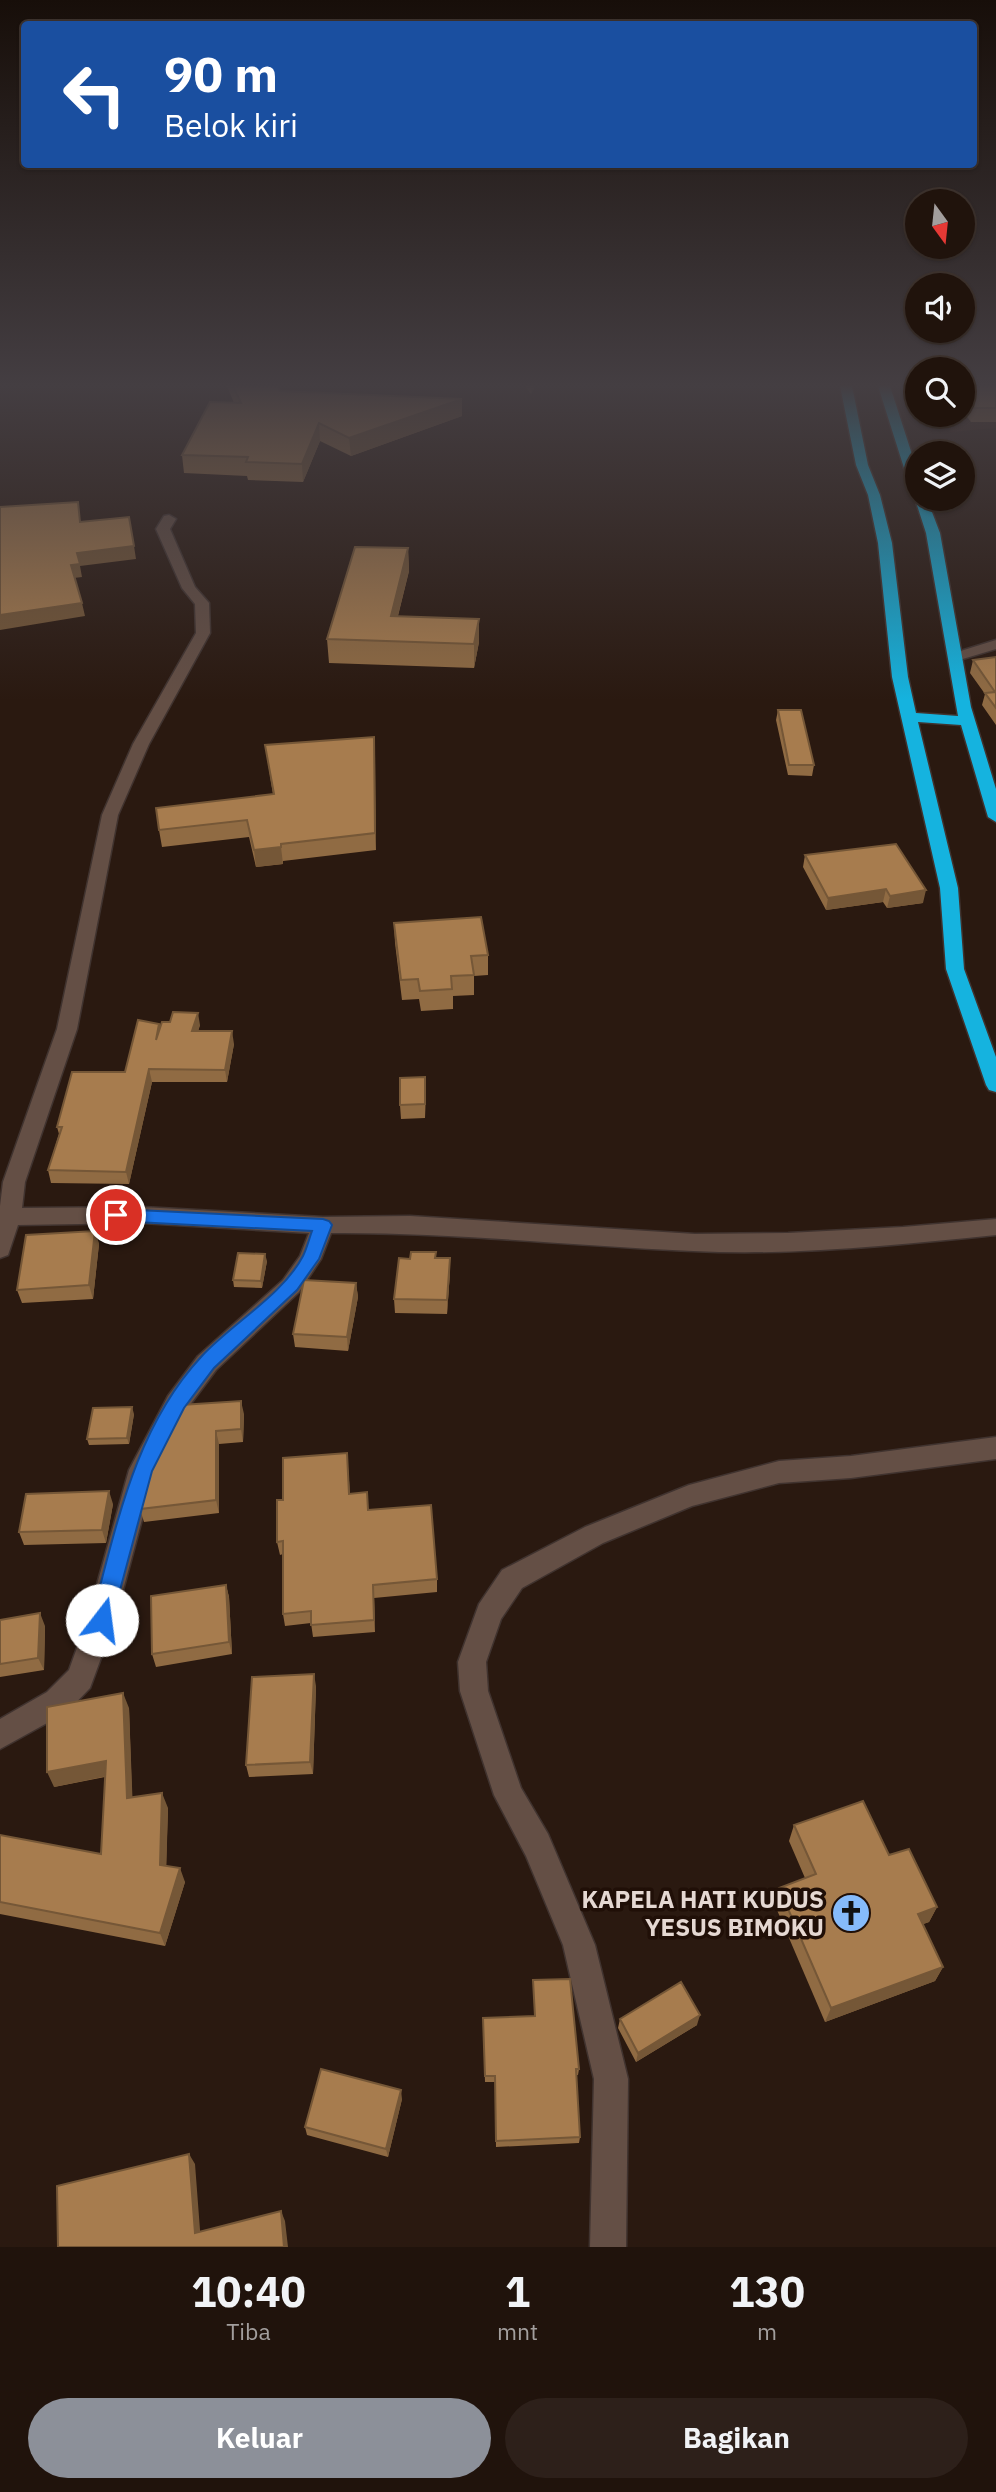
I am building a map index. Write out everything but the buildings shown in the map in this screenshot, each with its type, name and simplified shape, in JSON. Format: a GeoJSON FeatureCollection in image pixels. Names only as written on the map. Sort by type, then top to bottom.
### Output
{"type":"FeatureCollection","features":[{"type":"Feature","properties":{"kind":"highway"},"geometry":{"type":"LineString","coordinates":[[872,491],[885,543],[900,677],[949,888],[955,969],[996,1085]]}},
{"type":"Feature","properties":{"kind":"highway"},"geometry":{"type":"LineString","coordinates":[[925,511],[933,533],[967,721],[996,817]]}},
{"type":"Feature","properties":{"kind":"highway"},"geometry":{"type":"LineString","coordinates":[[908,717],[967,721]]}},
{"type":"Feature","properties":{"kind":"street"},"geometry":{"type":"LineString","coordinates":[[0,1249],[14,1182],[66,1030],[110,815],[141,744],[203,633],[202,603],[189,588],[167,543],[163,529],[169,519]]}},
{"type":"Feature","properties":{"kind":"street"},"geometry":{"type":"LineString","coordinates":[[956,657],[996,644]]}},
{"type":"Feature","properties":{"kind":"street"},"geometry":{"type":"LineString","coordinates":[[5,1216],[142,1215],[323,1225],[410,1224],[695,1243],[827,1240],[996,1227]]}},
{"type":"Feature","properties":{"kind":"street"},"geometry":{"type":"LineString","coordinates":[[0,1735],[57,1702],[80,1678],[102,1620],[142,1470],[177,1403],[207,1363],[291,1286],[310,1259],[323,1225]]}},
{"type":"Feature","properties":{"kind":"street"},"geometry":{"type":"LineString","coordinates":[[608,2247],[611,2079],[579,1945],[537,1846],[509,1795],[474,1691],[472,1662],[489,1613],[512,1578],[594,1535],[689,1496],[779,1472],[852,1467],[996,1448]]}},
{"type":"Feature","properties":{"kind":"place","name":"KAPELA HATI KUDUS YESUS BIMOKU"},"geometry":{"type":"Point","coordinates":[851,1913]}},
{"type":"Feature","properties":{"kind":"route"},"geometry":{"type":"LineString","coordinates":[[102,1620],[142,1470],[177,1403],[207,1363],[291,1286],[310,1259],[323,1225],[116,1215]]}}]}
